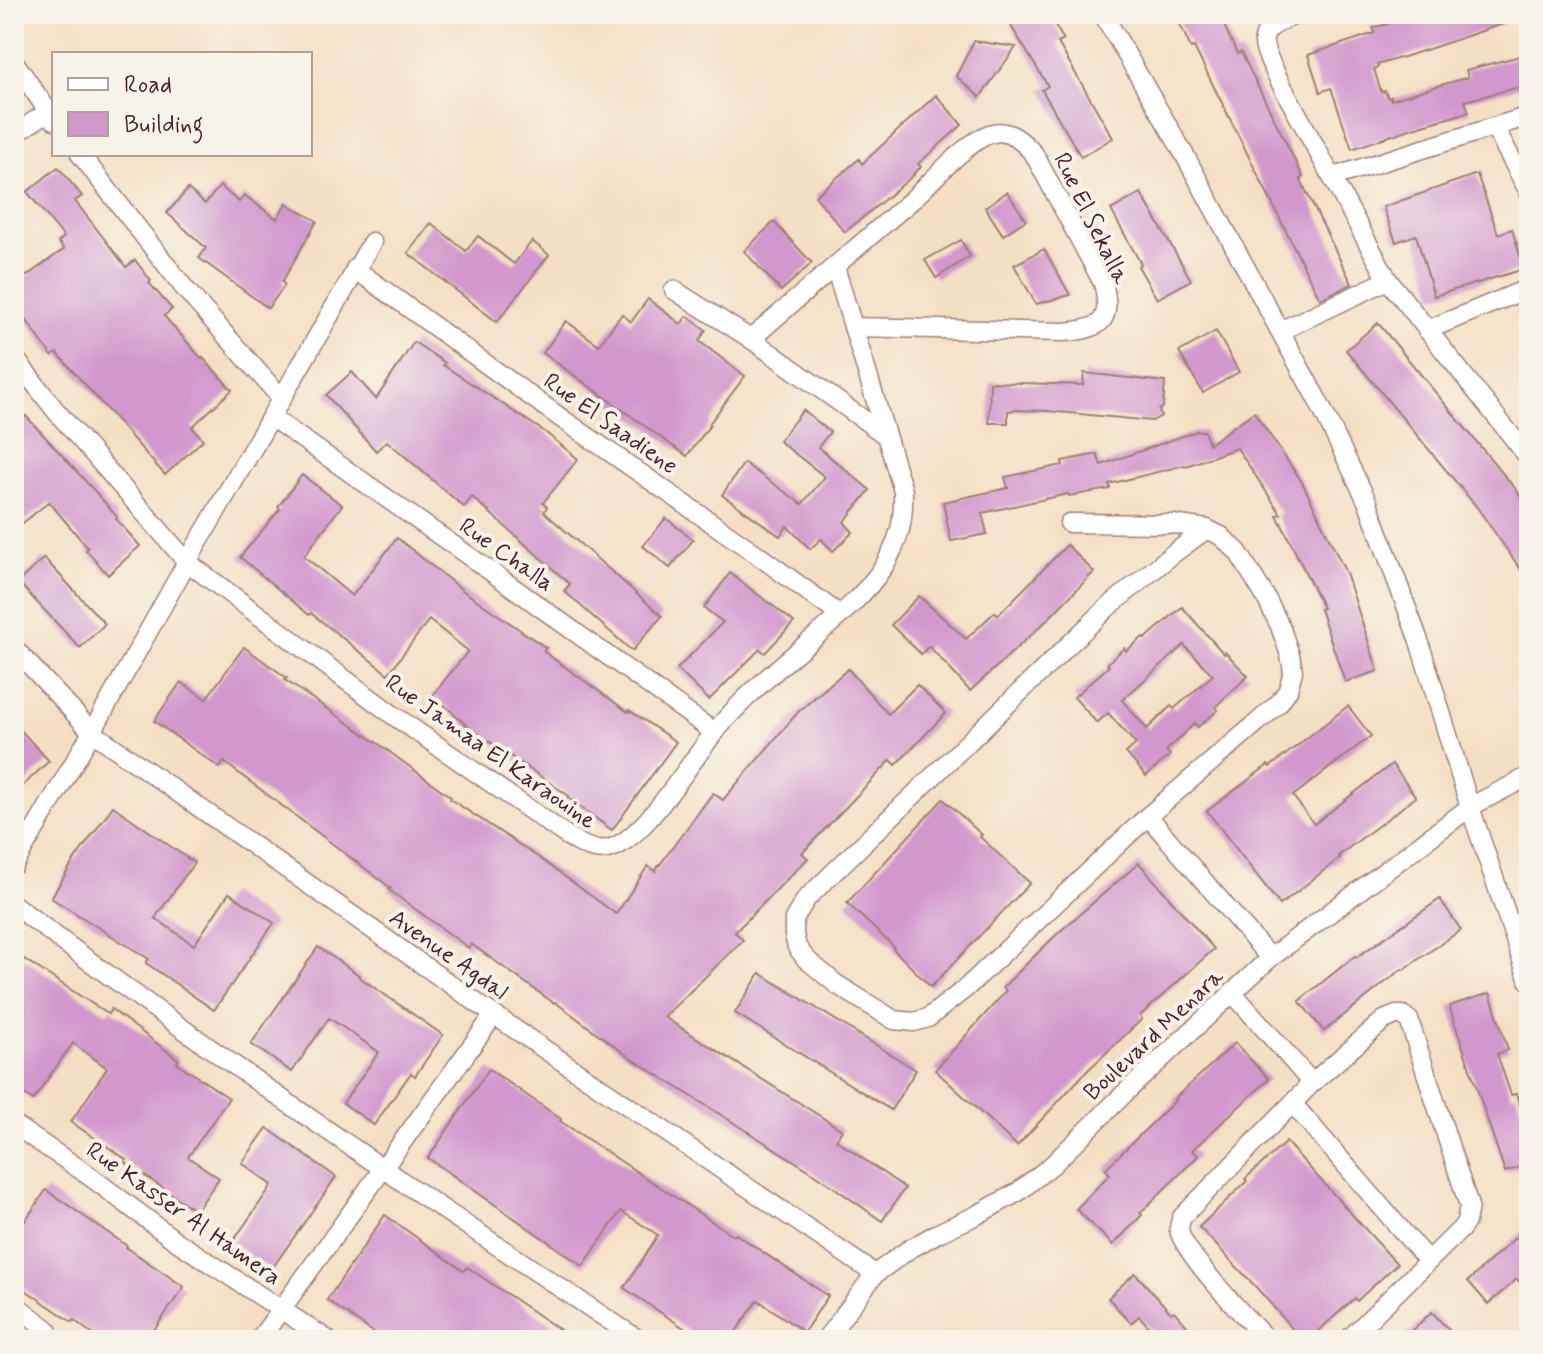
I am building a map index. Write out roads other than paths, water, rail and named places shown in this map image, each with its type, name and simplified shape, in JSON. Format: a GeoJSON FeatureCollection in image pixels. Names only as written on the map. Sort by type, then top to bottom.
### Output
{"type":"FeatureCollection","features":[{"type":"Feature","properties":{"kind":"street"},"geometry":{"type":"LineString","coordinates":[[1103,14],[1183,152],[1319,403],[1368,503],[1419,641],[1470,807],[1529,981]]}},
{"type":"Feature","properties":{"kind":"street"},"geometry":{"type":"LineString","coordinates":[[1298,14],[1272,25],[1264,35],[1263,41],[1276,74],[1388,280],[1528,455]]}},
{"type":"Feature","properties":{"kind":"street"},"geometry":{"type":"LineString","coordinates":[[14,134],[51,116],[15,63]]}},
{"type":"Feature","properties":{"kind":"street"},"geometry":{"type":"LineString","coordinates":[[1333,177],[1529,116]]}},
{"type":"Feature","properties":{"kind":"street"},"geometry":{"type":"LineString","coordinates":[[1495,128],[1529,192]]}},
{"type":"Feature","properties":{"kind":"street","name":"Rue El Sekalla"},"geometry":{"type":"LineString","coordinates":[[751,339],[965,150],[987,134],[996,132],[1016,137],[1034,154],[1103,283],[1108,307],[1105,317],[1098,324],[1085,330],[1064,332],[853,327]]}},
{"type":"Feature","properties":{"kind":"street"},"geometry":{"type":"LineString","coordinates":[[82,156],[185,289],[281,398]]}},
{"type":"Feature","properties":{"kind":"street"},"geometry":{"type":"LineString","coordinates":[[14,865],[372,242]]}},
{"type":"Feature","properties":{"kind":"street","name":"Rue Jamaa El Karaouine"},"geometry":{"type":"LineString","coordinates":[[14,357],[56,411],[187,562],[393,715],[569,837],[588,848],[600,850],[613,848],[627,840],[646,822],[714,732],[753,691],[840,615],[883,567],[895,544],[904,519],[903,491],[835,267]]}},
{"type":"Feature","properties":{"kind":"street","name":"Rue El Saadiene"},"geometry":{"type":"LineString","coordinates":[[355,269],[840,615]]}},
{"type":"Feature","properties":{"kind":"street"},"geometry":{"type":"LineString","coordinates":[[1280,331],[1388,280]]}},
{"type":"Feature","properties":{"kind":"street"},"geometry":{"type":"LineString","coordinates":[[1427,330],[1529,288]]}},
{"type":"Feature","properties":{"kind":"street"},"geometry":{"type":"LineString","coordinates":[[674,290],[751,339],[885,435]]}},
{"type":"Feature","properties":{"kind":"street","name":"Rue Challa"},"geometry":{"type":"LineString","coordinates":[[271,417],[714,732]]}},
{"type":"Feature","properties":{"kind":"street"},"geometry":{"type":"LineString","coordinates":[[1069,523],[1173,524],[1207,529],[1221,536],[1238,552],[1280,626],[1290,655],[1292,680],[1279,703],[1148,816],[966,988],[928,1018],[914,1022],[894,1020],[836,984],[806,959],[797,947],[794,919],[806,899],[1107,608],[1207,529]]}},
{"type":"Feature","properties":{"kind":"street","name":"Avenue Agdal"},"geometry":{"type":"LineString","coordinates":[[14,648],[92,732],[494,1015],[875,1274]]}},
{"type":"Feature","properties":{"kind":"street","name":"Boulevard Menara"},"geometry":{"type":"LineString","coordinates":[[825,1340],[875,1274],[908,1250],[1018,1192],[1052,1165],[1270,958],[1470,807],[1529,776]]}},
{"type":"Feature","properties":{"kind":"street"},"geometry":{"type":"LineString","coordinates":[[1148,816],[1270,958]]}},
{"type":"Feature","properties":{"kind":"street"},"geometry":{"type":"LineString","coordinates":[[14,905],[125,989],[639,1340]]}},
{"type":"Feature","properties":{"kind":"street"},"geometry":{"type":"LineString","coordinates":[[1232,992],[1312,1083]]}},
{"type":"Feature","properties":{"kind":"street"},"geometry":{"type":"LineString","coordinates":[[259,1340],[494,1015]]}},
{"type":"Feature","properties":{"kind":"street"},"geometry":{"type":"LineString","coordinates":[[1267,1340],[1208,1276],[1182,1239],[1179,1228],[1182,1217],[1312,1083],[1384,1020],[1403,1015],[1409,1020],[1469,1206],[1466,1222],[1461,1229],[1348,1340]]}},
{"type":"Feature","properties":{"kind":"street"},"geometry":{"type":"LineString","coordinates":[[1293,1104],[1428,1261]]}},
{"type":"Feature","properties":{"kind":"street","name":"Rue Kasser Al Hamera"},"geometry":{"type":"LineString","coordinates":[[14,1125],[84,1172],[176,1241],[328,1340]]}},
{"type":"Feature","properties":{"kind":"street"},"geometry":{"type":"LineString","coordinates":[[14,1304],[47,1329]]}}]}
